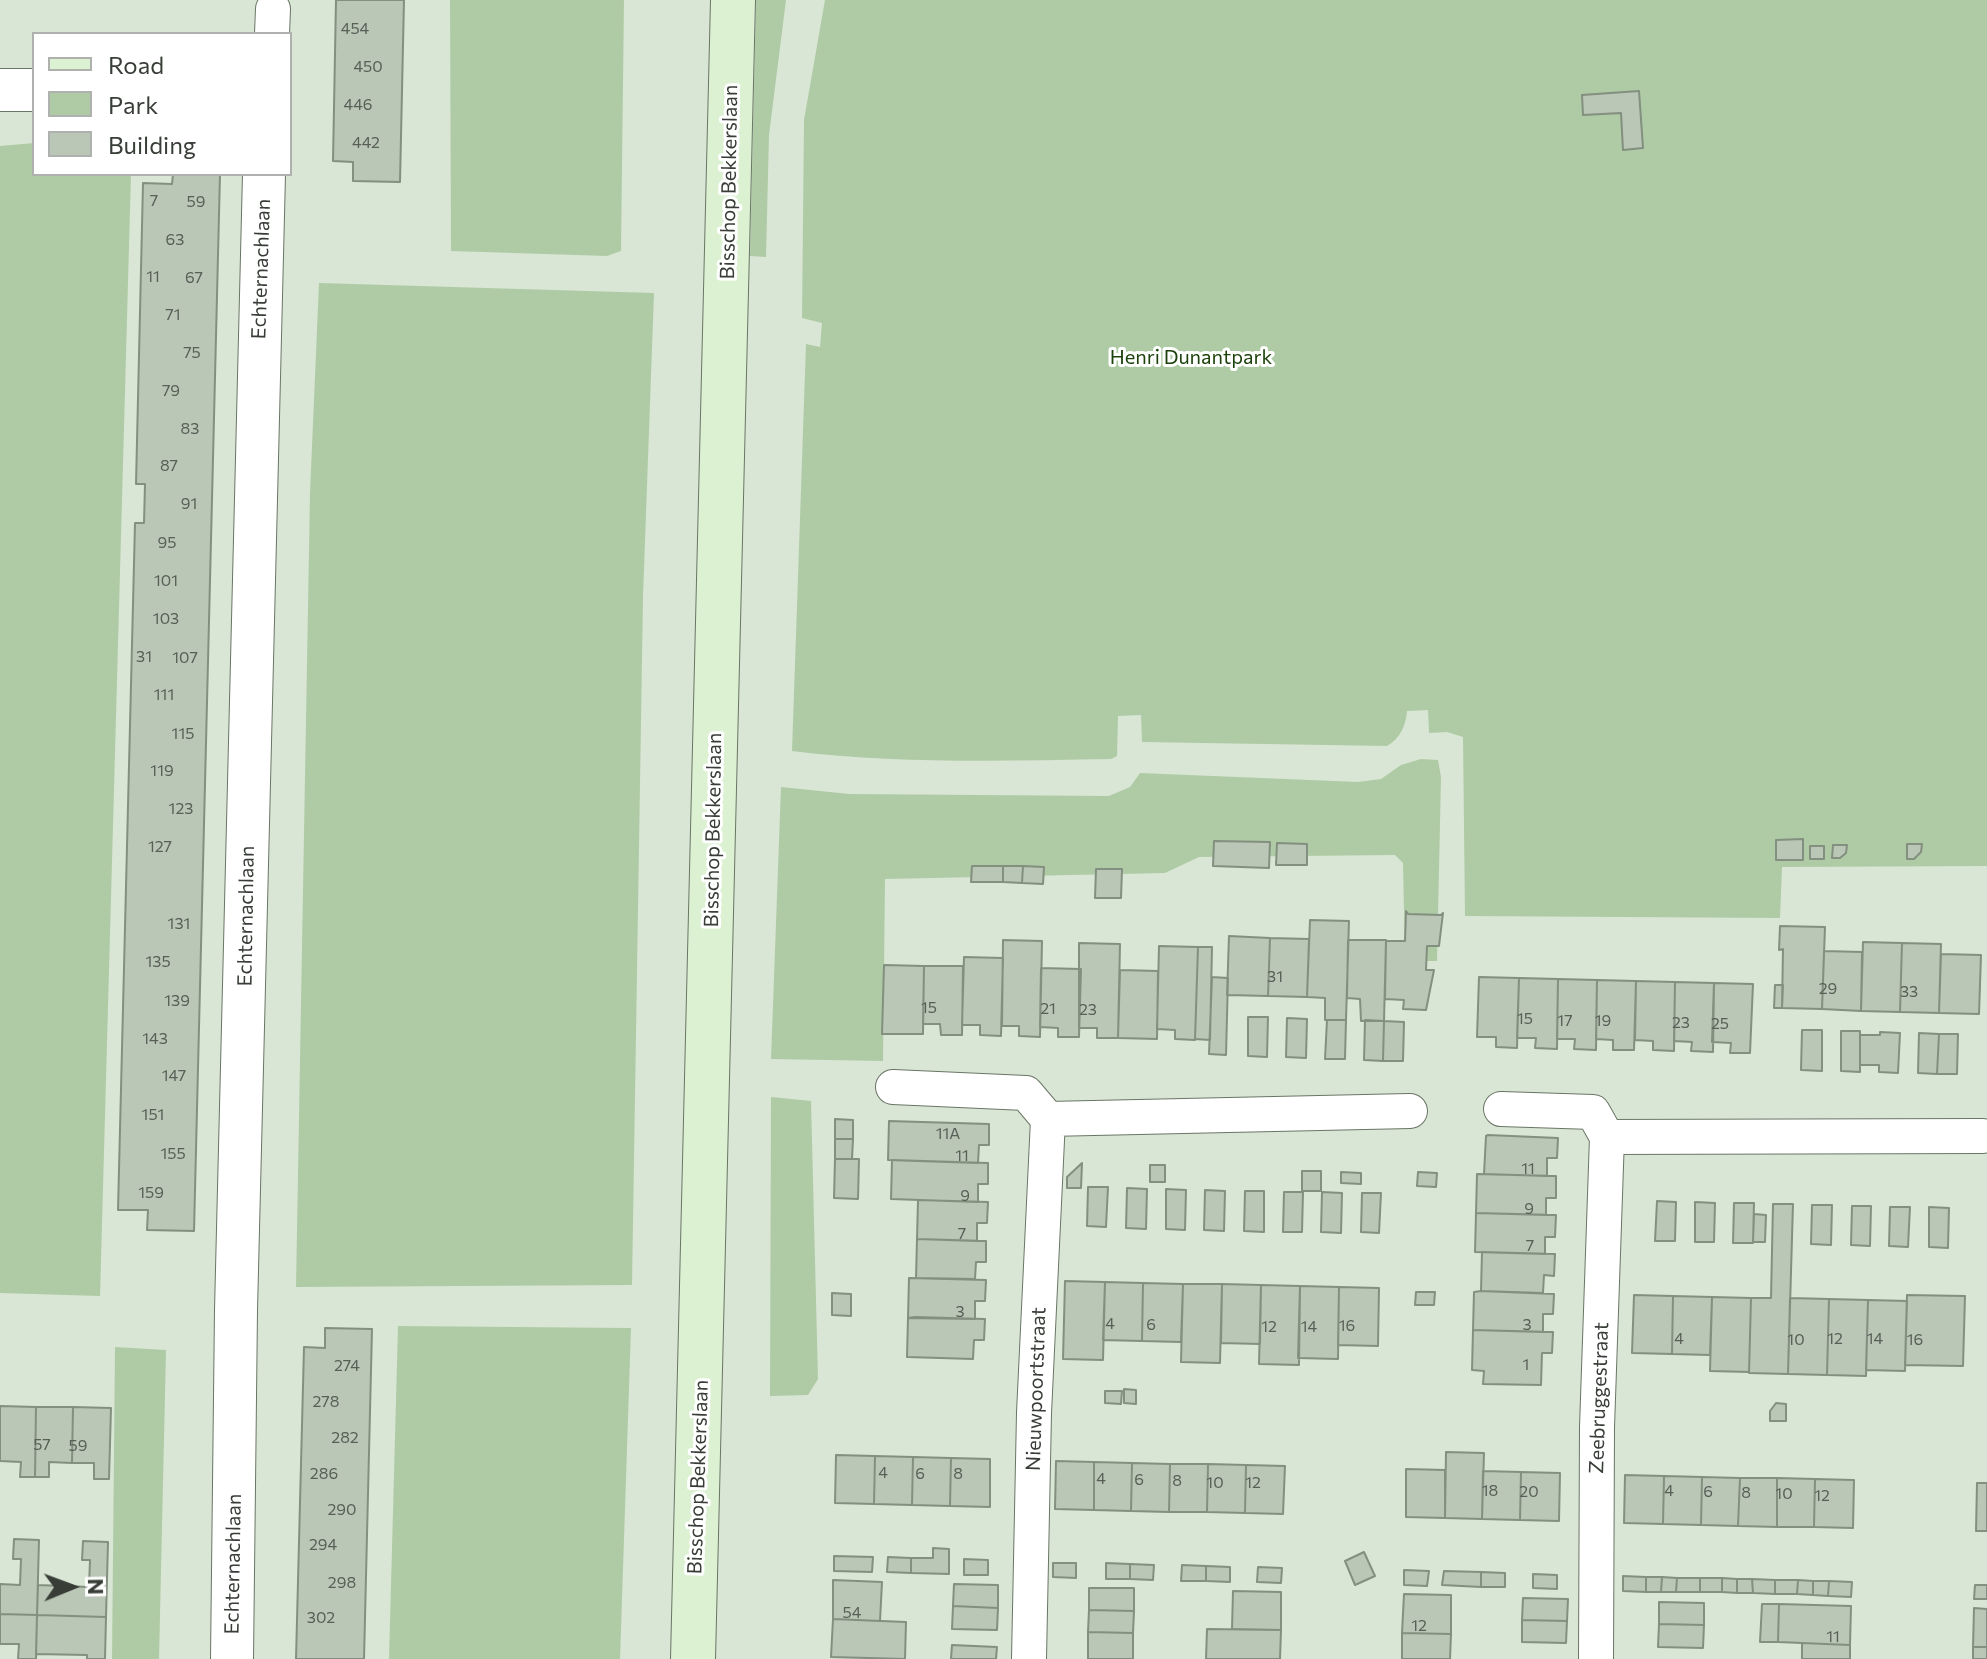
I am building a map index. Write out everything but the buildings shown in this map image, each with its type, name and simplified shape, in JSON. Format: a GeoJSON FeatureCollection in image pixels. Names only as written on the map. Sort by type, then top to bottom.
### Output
{"type":"FeatureCollection","features":[{"type":"Feature","properties":{"kind":"main road","name":"Bisschop Bekkerslaan"},"geometry":{"type":"LineString","coordinates":[[693,1659],[733,0]]}},
{"type":"Feature","properties":{"kind":"street"},"geometry":{"type":"LineString","coordinates":[[0,90],[32,90]]}},
{"type":"Feature","properties":{"kind":"street","name":"Echternachlaan"},"geometry":{"type":"LineString","coordinates":[[232,1659],[237,1278],[264,176]]}},
{"type":"Feature","properties":{"kind":"street"},"geometry":{"type":"LineString","coordinates":[[893,1087],[1026,1093],[1048,1119],[1410,1111]]}},
{"type":"Feature","properties":{"kind":"street"},"geometry":{"type":"LineString","coordinates":[[1501,1109],[1593,1112],[1607,1137],[1983,1136]]}},
{"type":"Feature","properties":{"kind":"street","name":"Nieuwpoortstraat"},"geometry":{"type":"LineString","coordinates":[[1029,1659],[1034,1413],[1048,1119]]}},
{"type":"Feature","properties":{"kind":"street","name":"Zeebruggestraat"},"geometry":{"type":"LineString","coordinates":[[1596,1659],[1597,1427],[1607,1137]]}},
{"type":"Feature","properties":{"kind":"green space"},"geometry":{"type":"Polygon","coordinates":[[[450,0],[624,0],[621,251],[607,256],[451,251],[450,0]]]}},
{"type":"Feature","properties":{"kind":"green space"},"geometry":{"type":"Polygon","coordinates":[[[756,0],[786,0],[769,135],[766,257],[750,256],[756,0]]]}},
{"type":"Feature","properties":{"kind":"green space","name":"Henri Dunantpark"},"geometry":{"type":"Polygon","coordinates":[[[825,0],[1987,0],[1987,866],[1782,867],[1780,918],[1465,916],[1463,737],[1447,732],[1429,733],[1428,710],[1407,711],[1402,731],[1387,746],[1142,742],[1141,715],[1118,716],[1117,756],[1111,759],[911,760],[792,751],[806,344],[820,347],[822,323],[802,318],[804,120],[825,0]]]}},
{"type":"Feature","properties":{"kind":"green space"},"geometry":{"type":"Polygon","coordinates":[[[32,143],[32,176],[131,176],[100,1296],[0,1293],[0,146],[32,143]]]}},
{"type":"Feature","properties":{"kind":"green space"},"geometry":{"type":"Polygon","coordinates":[[[319,283],[654,293],[643,596],[632,1285],[296,1287],[310,493],[319,283]]]}},
{"type":"Feature","properties":{"kind":"green space"},"geometry":{"type":"Polygon","coordinates":[[[1421,759],[1438,760],[1441,777],[1437,961],[1405,961],[1403,863],[1395,855],[1199,857],[1165,873],[885,879],[883,1061],[771,1059],[781,787],[849,794],[1109,796],[1130,787],[1140,773],[1358,782],[1381,779],[1401,765],[1421,759]]]}},
{"type":"Feature","properties":{"kind":"green space"},"geometry":{"type":"Polygon","coordinates":[[[771,1097],[811,1101],[818,1379],[808,1395],[770,1396],[771,1097]]]}},
{"type":"Feature","properties":{"kind":"green space"},"geometry":{"type":"Polygon","coordinates":[[[398,1326],[631,1328],[620,1659],[389,1659],[398,1326]]]}},
{"type":"Feature","properties":{"kind":"green space"},"geometry":{"type":"Polygon","coordinates":[[[115,1347],[166,1350],[159,1659],[112,1659],[115,1347]]]}}]}
